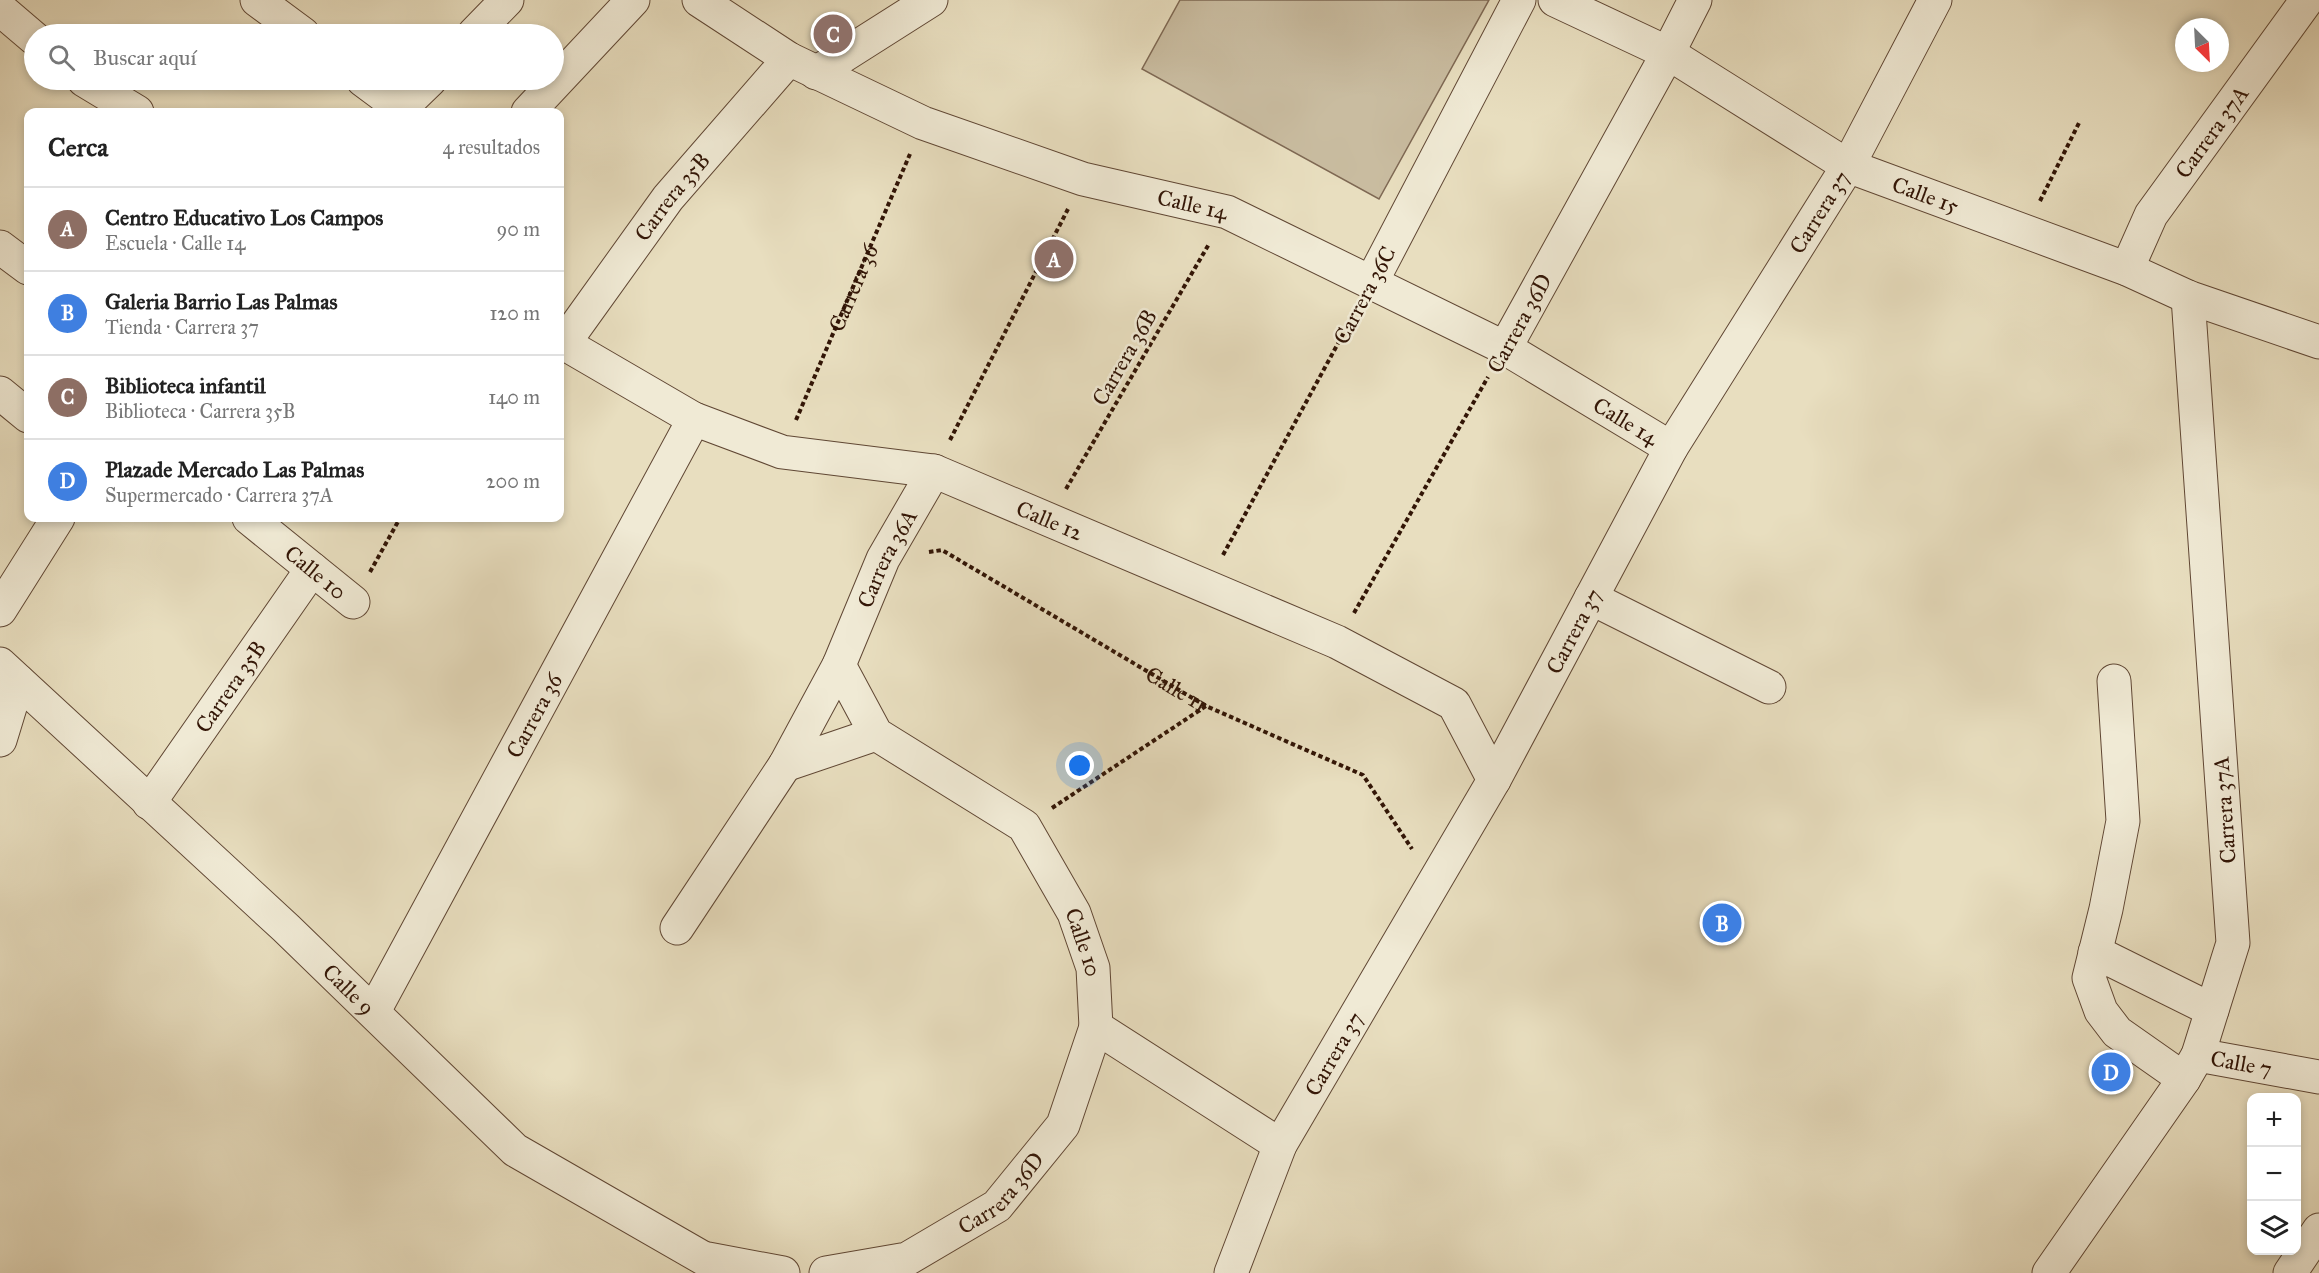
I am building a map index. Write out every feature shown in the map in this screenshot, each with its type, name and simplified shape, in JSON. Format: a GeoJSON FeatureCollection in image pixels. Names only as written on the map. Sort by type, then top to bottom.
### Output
{"type":"FeatureCollection","features":[{"type":"Feature","properties":{"kind":"street"},"geometry":{"type":"LineString","coordinates":[[257,0],[289,24]]}},
{"type":"Feature","properties":{"kind":"street"},"geometry":{"type":"LineString","coordinates":[[484,24],[507,0]]}},
{"type":"Feature","properties":{"kind":"street"},"geometry":{"type":"LineString","coordinates":[[564,74],[633,0]]}},
{"type":"Feature","properties":{"kind":"street","name":"Calle 14"},"geometry":{"type":"LineString","coordinates":[[699,0],[802,66],[923,123],[1083,179],[1227,212],[1505,348],[1671,448]]}},
{"type":"Feature","properties":{"kind":"street","name":"Carrera 35B"},"geometry":{"type":"LineString","coordinates":[[564,339],[668,198],[802,66],[931,0]]}},
{"type":"Feature","properties":{"kind":"street","name":"Carrera 36C"},"geometry":{"type":"LineString","coordinates":[[1372,281],[1519,0]]}},
{"type":"Feature","properties":{"kind":"street","name":"Calle 15"},"geometry":{"type":"LineString","coordinates":[[1555,0],[1668,54],[1848,166],[2127,268],[2188,297],[2319,342]]}},
{"type":"Feature","properties":{"kind":"street","name":"Carrera 36D"},"geometry":{"type":"LineString","coordinates":[[1505,348],[1668,54],[1695,0]]}},
{"type":"Feature","properties":{"kind":"street","name":"Carrera 37"},"geometry":{"type":"LineString","coordinates":[[1231,1273],[1280,1145],[1494,780],[1671,448],[1848,166],[1935,0]]}},
{"type":"Feature","properties":{"kind":"street","name":"Carrera 37A"},"geometry":{"type":"LineString","coordinates":[[2127,268],[2151,215],[2307,0]]}},
{"type":"Feature","properties":{"kind":"street"},"geometry":{"type":"LineString","coordinates":[[0,9],[24,29]]}},
{"type":"Feature","properties":{"kind":"street"},"geometry":{"type":"LineString","coordinates":[[100,90],[130,108]]}},
{"type":"Feature","properties":{"kind":"street"},"geometry":{"type":"LineString","coordinates":[[375,90],[396,108]]}},
{"type":"Feature","properties":{"kind":"street"},"geometry":{"type":"LineString","coordinates":[[402,108],[420,90]]}},
{"type":"Feature","properties":{"kind":"street"},"geometry":{"type":"LineString","coordinates":[[532,108],[549,90]]}},
{"type":"Feature","properties":{"kind":"street"},"geometry":{"type":"LineString","coordinates":[[0,247],[24,265]]}},
{"type":"Feature","properties":{"kind":"street","name":"Carrera 37A"},"geometry":{"type":"LineString","coordinates":[[2049,1273],[2191,1067],[2233,944],[2188,297]]}},
{"type":"Feature","properties":{"kind":"street","name":"Calle 12"},"geometry":{"type":"LineString","coordinates":[[564,343],[694,419],[782,452],[934,471],[1337,642],[1454,704],[1494,780]]}},
{"type":"Feature","properties":{"kind":"street"},"geometry":{"type":"LineString","coordinates":[[0,393],[24,413]]}},
{"type":"Feature","properties":{"kind":"street","name":"Carrera 36"},"geometry":{"type":"LineString","coordinates":[[374,1011],[694,419]]}},
{"type":"Feature","properties":{"kind":"street","name":"Carrera 36A"},"geometry":{"type":"LineString","coordinates":[[677,928],[785,765],[839,665],[884,559],[934,471]]}},
{"type":"Feature","properties":{"kind":"street"},"geometry":{"type":"LineString","coordinates":[[0,610],[55,522]]}},
{"type":"Feature","properties":{"kind":"street","name":"Calle 10"},"geometry":{"type":"LineString","coordinates":[[254,522],[353,602]]}},
{"type":"Feature","properties":{"kind":"street","name":"Carrera 35B"},"geometry":{"type":"LineString","coordinates":[[149,803],[312,570]]}},
{"type":"Feature","properties":{"kind":"street"},"geometry":{"type":"LineString","coordinates":[[1591,598],[1769,687]]}},
{"type":"Feature","properties":{"kind":"street","name":"Calle 10"},"geometry":{"type":"LineString","coordinates":[[839,665],[876,734],[1024,826],[1074,913],[1093,968],[1096,1027]]}},
{"type":"Feature","properties":{"kind":"street"},"geometry":{"type":"LineString","coordinates":[[0,740],[9,673]]}},
{"type":"Feature","properties":{"kind":"street","name":"Calle 9"},"geometry":{"type":"LineString","coordinates":[[9,673],[374,1011],[515,1150],[729,1273]]}},
{"type":"Feature","properties":{"kind":"street"},"geometry":{"type":"LineString","coordinates":[[2114,681],[2123,821],[2089,978],[2101,1011],[2117,1032],[2191,1067]]}},
{"type":"Feature","properties":{"kind":"street"},"geometry":{"type":"LineString","coordinates":[[785,765],[876,734]]}},
{"type":"Feature","properties":{"kind":"street"},"geometry":{"type":"LineString","coordinates":[[2095,952],[2212,1010]]}},
{"type":"Feature","properties":{"kind":"street"},"geometry":{"type":"LineString","coordinates":[[1096,1027],[1280,1145]]}},
{"type":"Feature","properties":{"kind":"street","name":"Carrera 36D"},"geometry":{"type":"LineString","coordinates":[[826,1273],[907,1259],[997,1206],[1063,1125],[1096,1027]]}},
{"type":"Feature","properties":{"kind":"street","name":"Calle 7"},"geometry":{"type":"LineString","coordinates":[[2191,1067],[2319,1077]]}},
{"type":"Feature","properties":{"kind":"street"},"geometry":{"type":"LineString","coordinates":[[2290,1273],[2319,1230]]}},
{"type":"Feature","properties":{"kind":"street"},"geometry":{"type":"LineString","coordinates":[[700,1258],[783,1273]]}},
{"type":"Feature","properties":{"kind":"path"},"geometry":{"type":"LineString","coordinates":[[2025,231],[2080,121]]}},
{"type":"Feature","properties":{"kind":"path","name":"Carrera 36"},"geometry":{"type":"LineString","coordinates":[[782,452],[923,123]]}},
{"type":"Feature","properties":{"kind":"path"},"geometry":{"type":"LineString","coordinates":[[934,471],[1083,179]]}},
{"type":"Feature","properties":{"kind":"path","name":"Carrera 36B"},"geometry":{"type":"LineString","coordinates":[[1049,518],[1227,212]]}},
{"type":"Feature","properties":{"kind":"path","name":"Carrera 36C"},"geometry":{"type":"LineString","coordinates":[[1206,587],[1372,281]]}},
{"type":"Feature","properties":{"kind":"path","name":"Carrera 36D"},"geometry":{"type":"LineString","coordinates":[[1337,642],[1505,348]]}},
{"type":"Feature","properties":{"kind":"path"},"geometry":{"type":"LineString","coordinates":[[353,602],[398,522]]}},
{"type":"Feature","properties":{"kind":"path","name":"Calle 11"},"geometry":{"type":"LineString","coordinates":[[884,559],[942,550],[1206,706],[1363,775],[1434,882]]}},
{"type":"Feature","properties":{"kind":"path"},"geometry":{"type":"LineString","coordinates":[[1024,826],[1206,706]]}},
{"type":"Feature","properties":{"kind":"shaded area"},"geometry":{"type":"Polygon","coordinates":[[[1180,0],[1489,0],[1379,199],[1142,69],[1180,0]]]}},
{"type":"Feature","properties":{"kind":"place","name":"Biblioteca infantil"},"geometry":{"type":"Point","coordinates":[833,34]}},
{"type":"Feature","properties":{"kind":"place","name":"Centro Educativo Los Campos"},"geometry":{"type":"Point","coordinates":[1054,259]}},
{"type":"Feature","properties":{"kind":"place","name":"Galeria Barrio Las Palmas"},"geometry":{"type":"Point","coordinates":[1722,923]}},
{"type":"Feature","properties":{"kind":"place","name":"Plazade Mercado Las Palmas"},"geometry":{"type":"Point","coordinates":[2111,1072]}}]}
